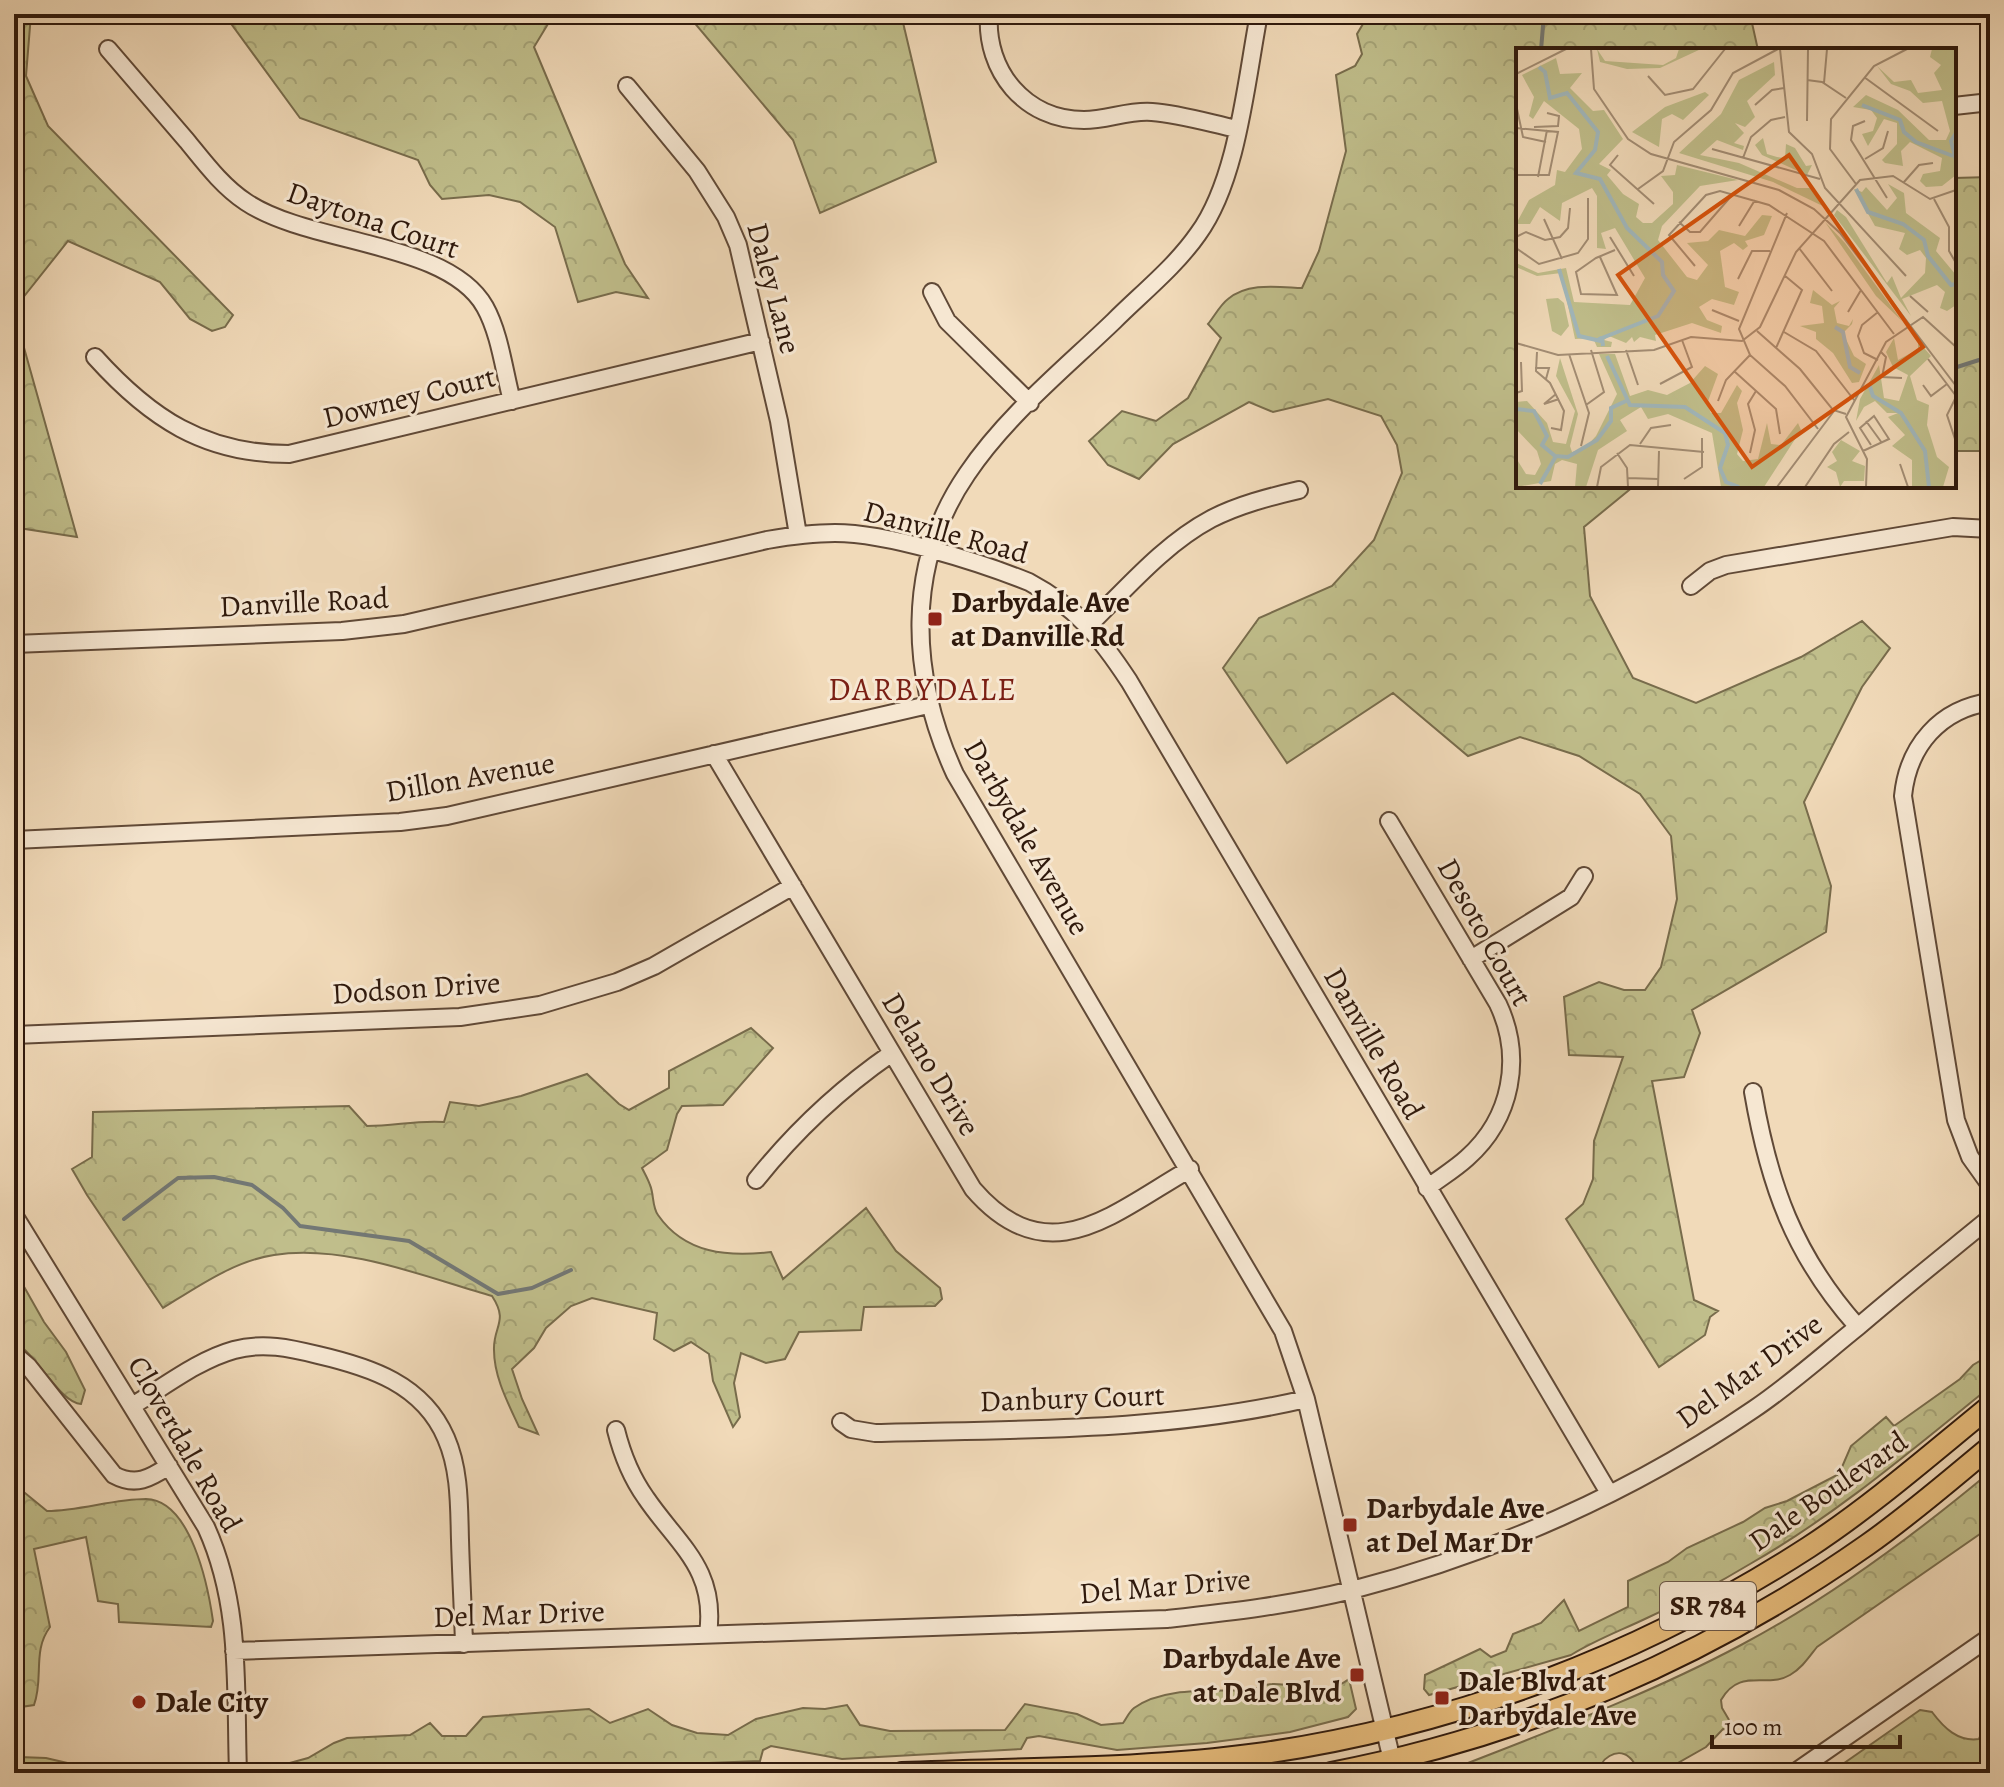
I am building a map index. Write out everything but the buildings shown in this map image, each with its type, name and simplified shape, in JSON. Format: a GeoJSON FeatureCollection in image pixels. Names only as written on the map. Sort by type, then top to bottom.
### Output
{"type":"FeatureCollection","features":[{"type":"Feature","properties":{"kind":"main road","name":"Dale Boulevard"},"geometry":{"type":"LineString","coordinates":[[902,1773],[1207,1760],[1323,1743],[1385,1730],[1443,1715],[1550,1679],[1686,1618],[1810,1546],[1920,1465],[1990,1406]]}},
{"type":"Feature","properties":{"kind":"main road","name":"Dale Boulevard"},"geometry":{"type":"LineString","coordinates":[[1331,1773],[1394,1767],[1563,1707],[1634,1679],[1704,1645],[1758,1615],[1869,1544],[1990,1447]]}},
{"type":"Feature","properties":{"kind":"street"},"geometry":{"type":"LineString","coordinates":[[989,14],[988,34],[998,70],[1017,92],[1047,112],[1082,120],[1137,111],[1155,112],[1237,129]]}},
{"type":"Feature","properties":{"kind":"street","name":"Darbydale Avenue"},"geometry":{"type":"LineString","coordinates":[[1259,14],[1237,129],[1223,187],[1212,213],[1183,253],[1030,403],[985,450],[967,474],[949,504],[931,551],[920,614],[920,644],[928,705],[955,774],[1190,1169],[1278,1322],[1295,1361],[1394,1767]]}},
{"type":"Feature","properties":{"kind":"street","name":"Daytona Court"},"geometry":{"type":"LineString","coordinates":[[108,49],[216,176],[245,202],[284,221],[431,264],[463,281],[475,292],[490,318],[512,401]]}},
{"type":"Feature","properties":{"kind":"street","name":"Daley Lane"},"geometry":{"type":"LineString","coordinates":[[627,86],[697,171],[726,217],[742,260],[761,341],[779,421],[798,535]]}},
{"type":"Feature","properties":{"kind":"street"},"geometry":{"type":"LineString","coordinates":[[1956,106],[1990,102]]}},
{"type":"Feature","properties":{"kind":"street"},"geometry":{"type":"LineString","coordinates":[[932,292],[947,321],[1030,403]]}},
{"type":"Feature","properties":{"kind":"street","name":"Downey Court"},"geometry":{"type":"LineString","coordinates":[[95,357],[120,385],[161,418],[210,441],[270,454],[307,451],[761,341]]}},
{"type":"Feature","properties":{"kind":"street"},"geometry":{"type":"LineString","coordinates":[[1089,625],[1194,529],[1228,511],[1299,490]]}},
{"type":"Feature","properties":{"kind":"street"},"geometry":{"type":"LineString","coordinates":[[1691,586],[1710,571],[1726,565],[1953,527],[1990,529]]}},
{"type":"Feature","properties":{"kind":"street","name":"Danville Road"},"geometry":{"type":"LineString","coordinates":[[14,644],[342,631],[404,624],[798,535],[861,535],[931,551],[1029,582],[1050,593],[1089,625],[1129,681],[1609,1493]]}},
{"type":"Feature","properties":{"kind":"street"},"geometry":{"type":"LineString","coordinates":[[1990,702],[1964,708],[1936,725],[1922,740],[1913,755],[1903,796],[1956,1120],[1970,1157],[1990,1185]]}},
{"type":"Feature","properties":{"kind":"street","name":"Dillon Avenue"},"geometry":{"type":"LineString","coordinates":[[14,840],[425,819],[928,705]]}},
{"type":"Feature","properties":{"kind":"street","name":"Delano Drive"},"geometry":{"type":"LineString","coordinates":[[714,754],[973,1189],[997,1214],[1024,1228],[1055,1233],[1089,1227],[1190,1169]]}},
{"type":"Feature","properties":{"kind":"street","name":"Desoto Court"},"geometry":{"type":"LineString","coordinates":[[1389,821],[1505,1019],[1512,1054],[1511,1078],[1501,1111],[1480,1145],[1427,1188]]}},
{"type":"Feature","properties":{"kind":"street"},"geometry":{"type":"LineString","coordinates":[[1471,959],[1571,897],[1584,876]]}},
{"type":"Feature","properties":{"kind":"street","name":"Dodson Drive"},"geometry":{"type":"LineString","coordinates":[[14,1035],[460,1017],[540,1005],[592,991],[654,966],[793,886]]}},
{"type":"Feature","properties":{"kind":"street"},"geometry":{"type":"LineString","coordinates":[[756,1180],[822,1107],[892,1053]]}},
{"type":"Feature","properties":{"kind":"street"},"geometry":{"type":"LineString","coordinates":[[1753,1092],[1769,1169],[1790,1228],[1819,1279],[1857,1326]]}},
{"type":"Feature","properties":{"kind":"street","name":"Cloverdale Road"},"geometry":{"type":"LineString","coordinates":[[14,1215],[206,1527],[217,1552],[231,1605],[238,1773]]}},
{"type":"Feature","properties":{"kind":"street","name":"Del Mar Drive"},"geometry":{"type":"LineString","coordinates":[[234,1651],[1167,1619],[1231,1612],[1350,1590],[1430,1567],[1552,1522],[1677,1457],[1755,1409],[1796,1378],[1990,1218]]}},
{"type":"Feature","properties":{"kind":"street"},"geometry":{"type":"LineString","coordinates":[[132,1406],[214,1357],[247,1347],[276,1346],[300,1350],[360,1365],[397,1382],[429,1411],[446,1439],[454,1464],[459,1490],[464,1644]]}},
{"type":"Feature","properties":{"kind":"street"},"geometry":{"type":"LineString","coordinates":[[14,1354],[28,1366],[114,1475],[140,1481],[169,1466]]}},
{"type":"Feature","properties":{"kind":"street","name":"Danbury Court"},"geometry":{"type":"LineString","coordinates":[[841,1422],[851,1429],[875,1433],[1124,1426],[1209,1419],[1306,1399]]}},
{"type":"Feature","properties":{"kind":"street"},"geometry":{"type":"LineString","coordinates":[[616,1430],[638,1486],[701,1572],[709,1608],[708,1634]]}},
{"type":"Feature","properties":{"kind":"street"},"geometry":{"type":"LineString","coordinates":[[1794,1773],[1990,1637]]}},
{"type":"Feature","properties":{"kind":"green space"},"geometry":{"type":"Polygon","coordinates":[[[14,14],[31,14],[26,76],[48,126],[233,315],[225,327],[212,331],[190,319],[160,282],[68,241],[14,309],[14,14]]]}},
{"type":"Feature","properties":{"kind":"green space"},"geometry":{"type":"Polygon","coordinates":[[[224,14],[554,14],[534,47],[625,264],[648,298],[616,292],[578,302],[555,227],[520,202],[489,195],[442,199],[430,185],[418,160],[300,118],[224,14]]]}},
{"type":"Feature","properties":{"kind":"green space"},"geometry":{"type":"Polygon","coordinates":[[[687,14],[901,14],[936,162],[820,213],[793,140],[687,14]]]}},
{"type":"Feature","properties":{"kind":"green space"},"geometry":{"type":"Polygon","coordinates":[[[1369,14],[1750,14],[1758,48],[1516,48],[1516,488],[1632,488],[1584,527],[1590,596],[1633,678],[1696,703],[1801,657],[1862,621],[1890,648],[1862,687],[1804,802],[1831,886],[1826,932],[1692,1010],[1700,1033],[1684,1077],[1652,1081],[1694,1300],[1718,1311],[1710,1317],[1705,1335],[1659,1367],[1566,1219],[1583,1204],[1593,1179],[1594,1141],[1623,1057],[1569,1055],[1564,997],[1599,982],[1624,990],[1645,990],[1661,967],[1677,899],[1671,836],[1640,794],[1579,756],[1520,737],[1468,756],[1393,693],[1287,763],[1223,668],[1259,618],[1332,586],[1374,540],[1402,473],[1397,445],[1381,416],[1328,399],[1273,412],[1249,402],[1173,444],[1139,479],[1108,465],[1089,441],[1122,411],[1156,421],[1188,398],[1221,338],[1208,324],[1228,299],[1254,288],[1302,288],[1319,251],[1346,151],[1336,75],[1355,66],[1362,54],[1357,34],[1369,14]]]}},
{"type":"Feature","properties":{"kind":"green space"},"geometry":{"type":"Polygon","coordinates":[[[1990,177],[1990,451],[1956,451],[1956,178],[1990,177]]]}},
{"type":"Feature","properties":{"kind":"green space"},"geometry":{"type":"Polygon","coordinates":[[[14,312],[77,537],[19,528],[14,515],[14,312]]]}},
{"type":"Feature","properties":{"kind":"green space"},"geometry":{"type":"Polygon","coordinates":[[[751,1028],[773,1048],[723,1105],[682,1106],[667,1150],[642,1168],[658,1215],[681,1238],[708,1250],[739,1254],[771,1252],[783,1279],[866,1208],[896,1251],[940,1288],[942,1299],[935,1306],[864,1307],[861,1330],[799,1332],[785,1359],[766,1363],[741,1353],[734,1383],[740,1417],[733,1427],[713,1381],[709,1354],[691,1342],[674,1351],[654,1339],[657,1313],[592,1298],[571,1306],[546,1328],[534,1348],[512,1369],[538,1434],[519,1427],[499,1380],[494,1342],[500,1318],[492,1296],[384,1264],[329,1254],[301,1253],[274,1255],[245,1263],[216,1276],[163,1308],[72,1169],[92,1157],[93,1112],[349,1106],[367,1126],[444,1122],[450,1102],[479,1106],[587,1074],[629,1110],[669,1088],[669,1071],[751,1028]]]}},
{"type":"Feature","properties":{"kind":"green space"},"geometry":{"type":"Polygon","coordinates":[[[14,1269],[44,1322],[66,1352],[85,1390],[81,1404],[65,1396],[23,1348],[14,1342],[14,1269]]]}},
{"type":"Feature","properties":{"kind":"green space"},"geometry":{"type":"Polygon","coordinates":[[[1990,1355],[1990,1387],[1843,1503],[1738,1571],[1571,1655],[1429,1695],[1424,1689],[1425,1675],[1480,1649],[1491,1657],[1506,1651],[1513,1634],[1541,1623],[1564,1600],[1579,1631],[1628,1607],[1628,1581],[1765,1508],[1787,1501],[1839,1474],[1851,1446],[1886,1417],[1894,1426],[1990,1355]]]}},
{"type":"Feature","properties":{"kind":"green space"},"geometry":{"type":"Polygon","coordinates":[[[1990,1472],[1990,1527],[1817,1647],[1790,1675],[1781,1679],[1745,1681],[1728,1690],[1721,1700],[1722,1708],[1735,1730],[1723,1729],[1706,1747],[1678,1763],[1673,1772],[1658,1766],[1638,1769],[1629,1757],[1619,1753],[1605,1759],[1599,1773],[1453,1773],[1468,1763],[1674,1678],[1774,1627],[1870,1565],[1990,1472]]]}},
{"type":"Feature","properties":{"kind":"green space"},"geometry":{"type":"Polygon","coordinates":[[[14,1484],[47,1511],[146,1499],[162,1503],[186,1529],[194,1547],[207,1587],[213,1621],[211,1627],[119,1622],[118,1604],[98,1601],[86,1537],[34,1549],[50,1627],[41,1646],[34,1705],[14,1708],[14,1484]]]}},
{"type":"Feature","properties":{"kind":"green space"},"geometry":{"type":"Polygon","coordinates":[[[1349,1679],[1356,1709],[1348,1717],[1290,1732],[1207,1743],[1117,1750],[1039,1736],[1027,1738],[1021,1749],[842,1759],[771,1746],[763,1750],[760,1761],[448,1773],[314,1768],[287,1770],[286,1764],[308,1758],[347,1738],[410,1735],[430,1723],[442,1736],[466,1736],[483,1717],[589,1709],[610,1723],[648,1709],[672,1725],[697,1733],[728,1735],[756,1719],[803,1708],[825,1709],[847,1705],[860,1725],[890,1731],[1005,1730],[1025,1704],[1077,1714],[1101,1725],[1123,1723],[1134,1708],[1174,1693],[1251,1690],[1272,1684],[1320,1690],[1349,1679]]]}},
{"type":"Feature","properties":{"kind":"green space"},"geometry":{"type":"Polygon","coordinates":[[[1920,1710],[1932,1712],[1952,1733],[1971,1739],[1979,1739],[1984,1717],[1990,1718],[1990,1773],[1830,1773],[1920,1710]]]}},
{"type":"Feature","properties":{"kind":"green space"},"geometry":{"type":"Polygon","coordinates":[[[14,1747],[19,1757],[67,1763],[73,1773],[14,1773],[14,1747]]]}},
{"type":"Feature","properties":{"kind":"waterway"},"geometry":{"type":"LineString","coordinates":[[1541,48],[1544,14]]}},
{"type":"Feature","properties":{"kind":"waterway"},"geometry":{"type":"LineString","coordinates":[[1956,367],[1979,360],[1990,362]]}},
{"type":"Feature","properties":{"kind":"waterway"},"geometry":{"type":"LineString","coordinates":[[124,1219],[178,1178],[214,1177],[252,1185],[283,1208],[300,1226],[409,1241],[498,1294],[532,1288],[571,1270]]}},
{"type":"Feature","properties":{"kind":"place","name":"Darbydale Ave at Danville Rd"},"geometry":{"type":"Point","coordinates":[935,619]}},
{"type":"Feature","properties":{"kind":"place","name":"Darbydale Ave at Del Mar Dr"},"geometry":{"type":"Point","coordinates":[1350,1525]}},
{"type":"Feature","properties":{"kind":"place","name":"Darbydale Ave at Dale Blvd"},"geometry":{"type":"Point","coordinates":[1357,1675]}},
{"type":"Feature","properties":{"kind":"place","name":"Dale Blvd at Darbydale Ave"},"geometry":{"type":"Point","coordinates":[1442,1698]}},
{"type":"Feature","properties":{"kind":"place","name":"Dale City"},"geometry":{"type":"Point","coordinates":[139,1702]}},
{"type":"Feature","properties":{"kind":"district","name":"DARBYDALE"},"geometry":{"type":"Point","coordinates":[923,689]}}]}
